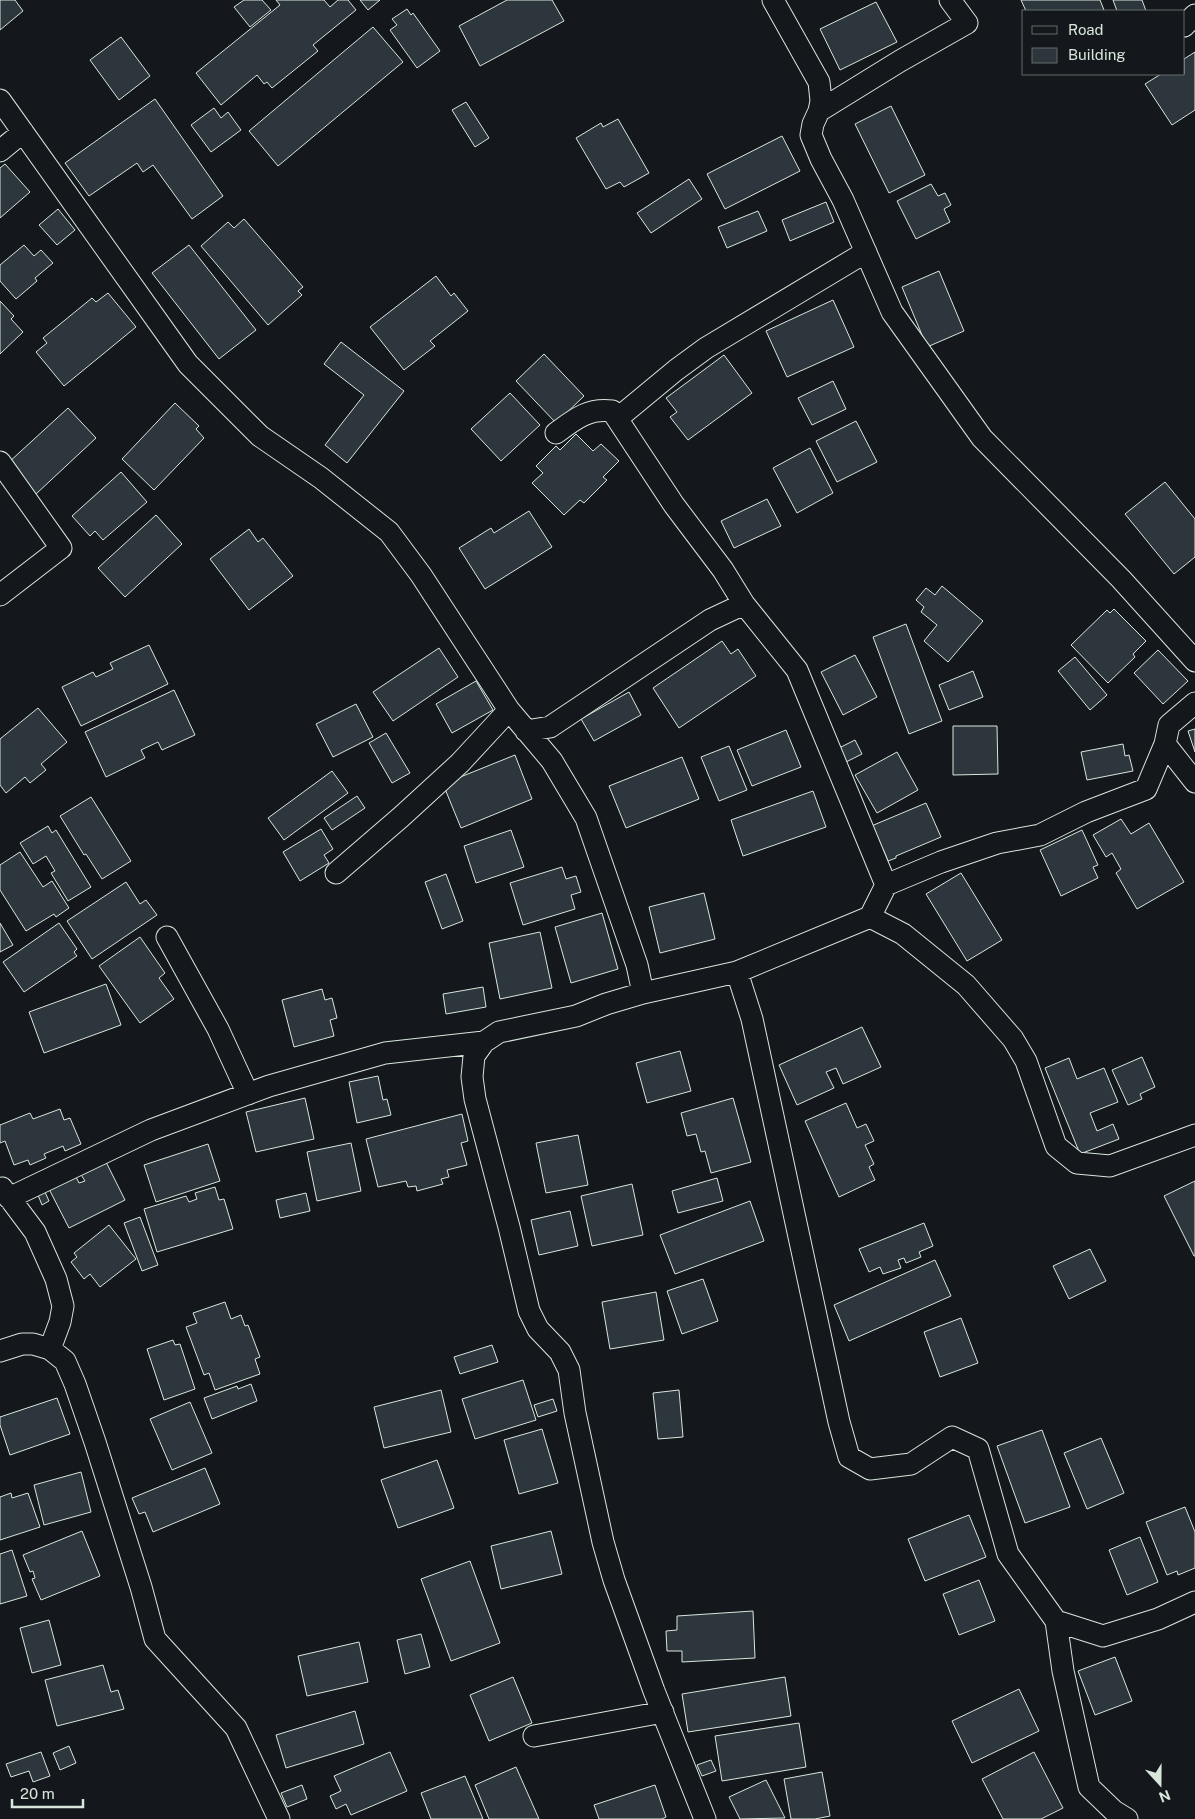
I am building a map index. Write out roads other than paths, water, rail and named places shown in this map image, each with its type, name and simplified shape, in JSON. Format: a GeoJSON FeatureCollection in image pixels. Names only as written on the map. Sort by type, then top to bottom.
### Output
{"type":"FeatureCollection","features":[{"type":"Feature","properties":{"kind":"street"},"geometry":{"type":"LineString","coordinates":[[773,0],[819,82],[821,101],[811,135],[821,159],[843,200],[892,312],[982,438],[1121,579],[1195,661]]}},
{"type":"Feature","properties":{"kind":"street"},"geometry":{"type":"LineString","coordinates":[[819,111],[900,60],[968,23],[950,0]]}},
{"type":"Feature","properties":{"kind":"street"},"geometry":{"type":"LineString","coordinates":[[1185,25],[1195,15]]}},
{"type":"Feature","properties":{"kind":"street"},"geometry":{"type":"LineString","coordinates":[[0,100],[188,364],[260,436],[321,478],[389,532],[421,575],[509,710],[552,761],[586,818],[637,965],[643,993]]}},
{"type":"Feature","properties":{"kind":"street"},"geometry":{"type":"LineString","coordinates":[[0,151],[24,132]]}},
{"type":"Feature","properties":{"kind":"street"},"geometry":{"type":"LineString","coordinates":[[618,418],[706,348],[866,252]]}},
{"type":"Feature","properties":{"kind":"street"},"geometry":{"type":"LineString","coordinates":[[556,433],[577,418],[599,410],[612,411],[618,418],[674,505],[723,570],[744,604],[797,670],[886,885]]}},
{"type":"Feature","properties":{"kind":"street"},"geometry":{"type":"LineString","coordinates":[[0,462],[61,548],[0,595]]}},
{"type":"Feature","properties":{"kind":"street"},"geometry":{"type":"LineString","coordinates":[[526,731],[550,726],[710,620],[744,604]]}},
{"type":"Feature","properties":{"kind":"street"},"geometry":{"type":"LineString","coordinates":[[705,1819],[614,1580],[603,1542],[575,1413],[569,1370],[560,1352],[538,1329],[530,1311],[475,1099],[472,1077],[474,1056],[484,1042],[499,1032],[576,1016],[606,1004],[643,993],[737,972],[870,917],[886,885],[941,862],[997,843],[1040,835],[1086,812],[1146,790],[1165,744],[1169,725],[1195,703]]}},
{"type":"Feature","properties":{"kind":"street"},"geometry":{"type":"LineString","coordinates":[[336,873],[460,763],[509,710]]}},
{"type":"Feature","properties":{"kind":"street"},"geometry":{"type":"LineString","coordinates":[[1165,744],[1195,782]]}},
{"type":"Feature","properties":{"kind":"street"},"geometry":{"type":"LineString","coordinates":[[870,917],[903,934],[966,985],[1013,1039],[1026,1061],[1056,1146],[1077,1163],[1110,1166],[1195,1134]]}},
{"type":"Feature","properties":{"kind":"street"},"geometry":{"type":"LineString","coordinates":[[167,937],[218,1029],[248,1094]]}},
{"type":"Feature","properties":{"kind":"street"},"geometry":{"type":"LineString","coordinates":[[737,972],[752,1019],[835,1403],[849,1457],[870,1469],[911,1464],[952,1437],[978,1449],[1008,1554],[1056,1621],[1063,1671],[1089,1787],[1114,1811],[1127,1819]]}},
{"type":"Feature","properties":{"kind":"street"},"geometry":{"type":"LineString","coordinates":[[50,1349],[60,1322],[63,1306],[56,1279],[35,1232],[4,1192],[151,1130],[269,1086],[385,1053],[484,1042]]}},
{"type":"Feature","properties":{"kind":"street"},"geometry":{"type":"LineString","coordinates":[[0,1351],[22,1344],[33,1344],[50,1349],[65,1361],[75,1384],[141,1588],[155,1639],[236,1728],[279,1819]]}},
{"type":"Feature","properties":{"kind":"street"},"geometry":{"type":"LineString","coordinates":[[1056,1621],[1103,1636],[1158,1619],[1195,1602]]}},
{"type":"Feature","properties":{"kind":"street"},"geometry":{"type":"LineString","coordinates":[[534,1736],[663,1712]]}}]}
